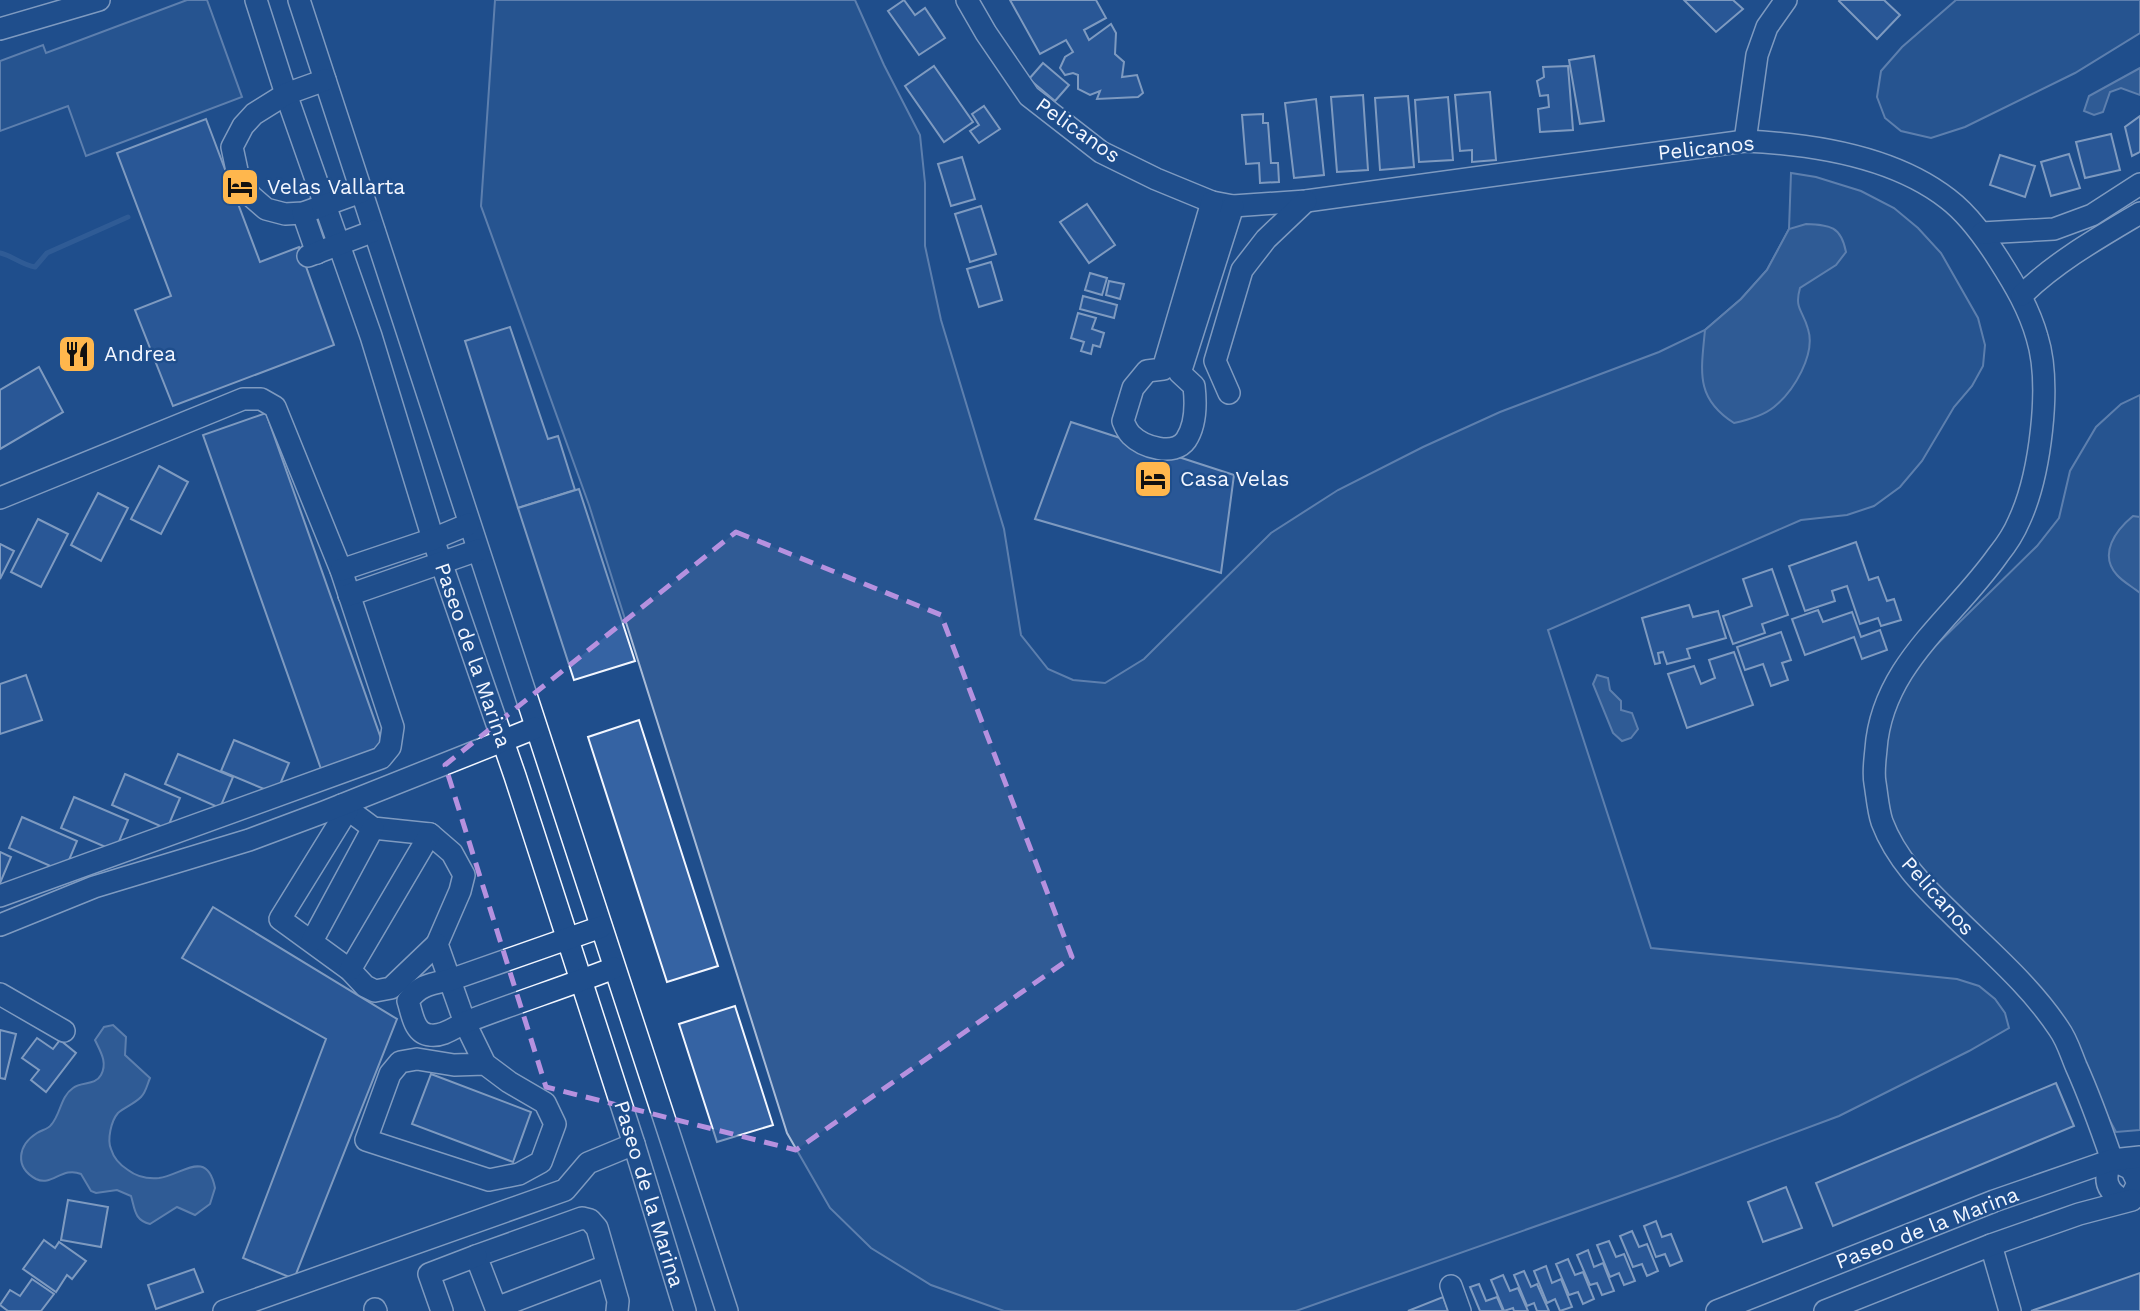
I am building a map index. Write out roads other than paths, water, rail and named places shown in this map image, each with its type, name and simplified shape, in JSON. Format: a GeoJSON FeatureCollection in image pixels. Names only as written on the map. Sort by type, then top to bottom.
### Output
{"type":"FeatureCollection","features":[{"type":"Feature","properties":{"kind":"street"},"geometry":{"type":"LineString","coordinates":[[0,29],[99,0]]}},
{"type":"Feature","properties":{"kind":"street","name":"Paseo de la Marina"},"geometry":{"type":"LineString","coordinates":[[256,0],[371,336],[433,539],[516,776],[685,1311]]}},
{"type":"Feature","properties":{"kind":"street","name":"Paseo de la Marina"},"geometry":{"type":"LineString","coordinates":[[299,0],[727,1311]]}},
{"type":"Feature","properties":{"kind":"street","name":"Pelicanos"},"geometry":{"type":"LineString","coordinates":[[967,0],[986,33],[1030,96],[1101,152],[1156,179],[1222,204],[1306,201],[1745,141],[1794,143],[1851,154],[1911,177],[1948,199],[1982,233],[2022,295],[2038,340],[2044,373],[2041,435],[2032,482],[2019,522],[1999,555],[1906,664],[1888,695],[1877,736],[1874,779],[1882,822],[1906,866],[2035,997],[2061,1032],[2084,1083],[2112,1160],[2131,1169],[2138,1183],[2132,1200]]}},
{"type":"Feature","properties":{"kind":"street"},"geometry":{"type":"LineString","coordinates":[[1745,141],[1757,55],[1767,27],[1786,0]]}},
{"type":"Feature","properties":{"kind":"street"},"geometry":{"type":"LineString","coordinates":[[325,80],[286,94],[254,114],[243,126],[232,147],[239,180],[251,196],[266,209],[285,214],[325,206],[361,192]]}},
{"type":"Feature","properties":{"kind":"street"},"geometry":{"type":"LineString","coordinates":[[1982,233],[2054,229],[2092,215],[2140,184]]}},
{"type":"Feature","properties":{"kind":"street"},"geometry":{"type":"LineString","coordinates":[[1229,393],[1215,361],[1242,270],[1266,239],[1306,201]]}},
{"type":"Feature","properties":{"kind":"street"},"geometry":{"type":"LineString","coordinates":[[1171,371],[1222,204]]}},
{"type":"Feature","properties":{"kind":"street"},"geometry":{"type":"LineString","coordinates":[[303,212],[313,254],[374,231]]}},
{"type":"Feature","properties":{"kind":"street"},"geometry":{"type":"LineString","coordinates":[[2022,295],[2044,273],[2068,256],[2140,213]]}},
{"type":"Feature","properties":{"kind":"street"},"geometry":{"type":"LineString","coordinates":[[2054,229],[2068,256]]}},
{"type":"Feature","properties":{"kind":"street"},"geometry":{"type":"LineString","coordinates":[[1205,262],[1242,270]]}},
{"type":"Feature","properties":{"kind":"street"},"geometry":{"type":"LineString","coordinates":[[0,498],[243,399],[261,399],[275,407],[341,570],[393,727],[390,747],[382,758],[0,896]]}},
{"type":"Feature","properties":{"kind":"street"},"geometry":{"type":"LineString","coordinates":[[341,570],[470,524]]}},
{"type":"Feature","properties":{"kind":"street"},"geometry":{"type":"LineString","coordinates":[[349,595],[478,550]]}},
{"type":"Feature","properties":{"kind":"street"},"geometry":{"type":"LineString","coordinates":[[0,925],[94,887],[249,840],[345,807],[535,728]]}},
{"type":"Feature","properties":{"kind":"street"},"geometry":{"type":"LineString","coordinates":[[516,776],[548,766]]}},
{"type":"Feature","properties":{"kind":"street"},"geometry":{"type":"LineString","coordinates":[[345,807],[373,828],[430,834],[452,853],[464,875],[460,891],[437,944],[391,988],[375,991],[365,986],[351,970],[279,919],[345,807]]}},
{"type":"Feature","properties":{"kind":"street"},"geometry":{"type":"LineString","coordinates":[[312,941],[373,828]]}},
{"type":"Feature","properties":{"kind":"street"},"geometry":{"type":"LineString","coordinates":[[351,970],[430,834]]}},
{"type":"Feature","properties":{"kind":"street"},"geometry":{"type":"LineString","coordinates":[[601,927],[450,980],[424,985],[414,992],[408,1001],[416,1026],[430,1035],[440,1034],[614,968]]}},
{"type":"Feature","properties":{"kind":"street"},"geometry":{"type":"LineString","coordinates":[[437,944],[465,1023],[485,1064],[545,1103],[555,1124],[541,1162],[519,1174],[489,1180],[366,1140],[390,1074],[400,1062],[417,1059],[454,1065],[485,1064]]}},
{"type":"Feature","properties":{"kind":"street"},"geometry":{"type":"LineString","coordinates":[[0,995],[64,1031]]}},
{"type":"Feature","properties":{"kind":"street"},"geometry":{"type":"LineString","coordinates":[[224,1311],[565,1190],[588,1163],[634,1144]]}},
{"type":"Feature","properties":{"kind":"street","name":"Paseo de la Marina"},"geometry":{"type":"LineString","coordinates":[[1717,1311],[1994,1200],[2112,1160],[2140,1157]]}},
{"type":"Feature","properties":{"kind":"street","name":"Paseo de la Marina"},"geometry":{"type":"LineString","coordinates":[[1825,1311],[1991,1245],[2079,1214],[2132,1200]]}},
{"type":"Feature","properties":{"kind":"street"},"geometry":{"type":"LineString","coordinates":[[442,1311],[429,1274],[582,1218],[590,1220],[597,1228],[618,1301],[617,1311]]}},
{"type":"Feature","properties":{"kind":"street"},"geometry":{"type":"LineString","coordinates":[[1991,1245],[2010,1311]]}},
{"type":"Feature","properties":{"kind":"street"},"geometry":{"type":"LineString","coordinates":[[476,1256],[496,1308],[606,1266]]}},
{"type":"Feature","properties":{"kind":"street"},"geometry":{"type":"LineString","coordinates":[[1451,1286],[1460,1311]]}},
{"type":"Feature","properties":{"kind":"waterway"},"geometry":{"type":"LineString","coordinates":[[0,253],[35,267],[47,253],[128,217]]}},
{"type":"Feature","properties":{"kind":"place","name":"Velas Vallarta"},"geometry":{"type":"Point","coordinates":[240,187]}},
{"type":"Feature","properties":{"kind":"place","name":"Andrea"},"geometry":{"type":"Point","coordinates":[77,354]}},
{"type":"Feature","properties":{"kind":"place","name":"Casa Velas"},"geometry":{"type":"Point","coordinates":[1153,479]}}]}
